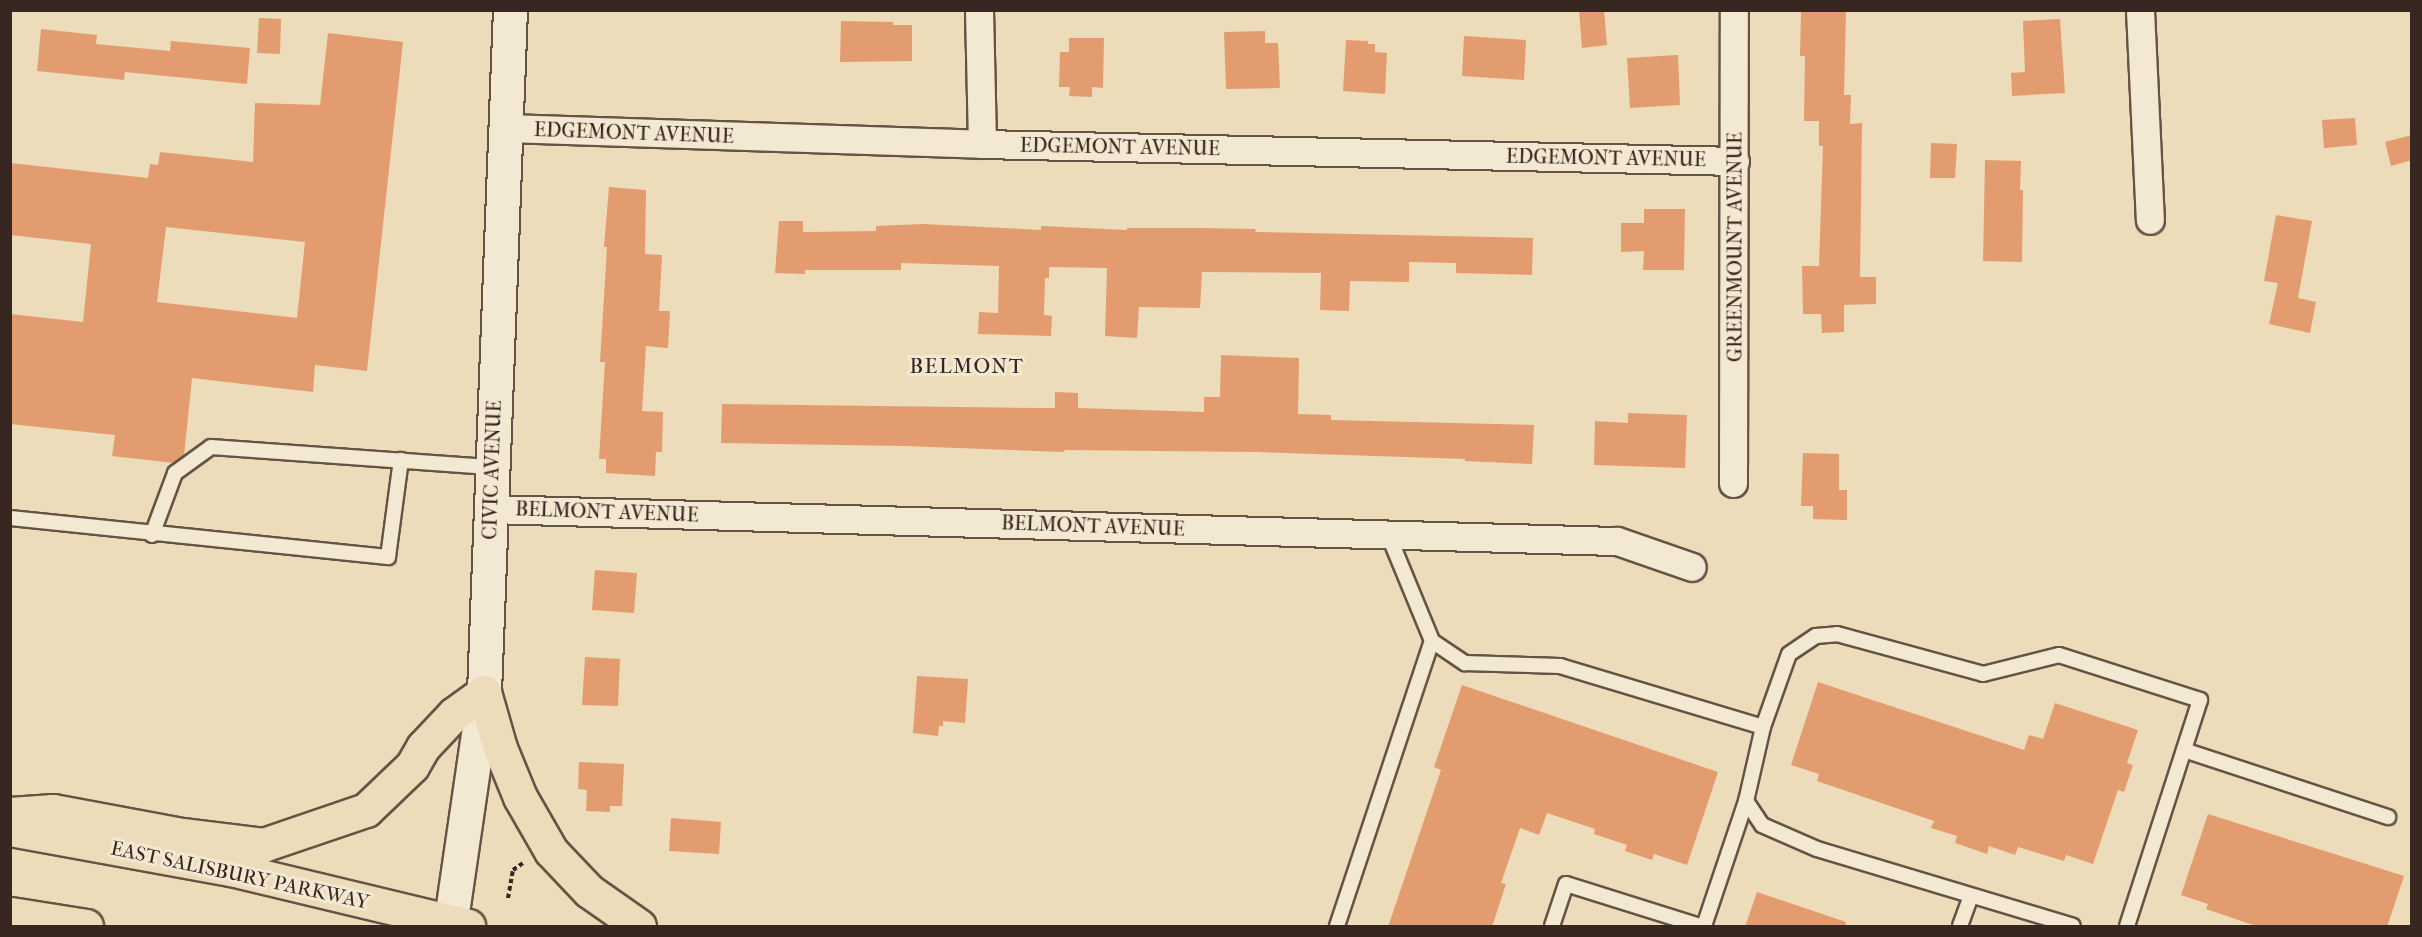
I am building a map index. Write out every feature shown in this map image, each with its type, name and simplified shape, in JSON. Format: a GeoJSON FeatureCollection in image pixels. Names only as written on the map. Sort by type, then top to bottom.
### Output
{"type":"FeatureCollection","features":[{"type":"Feature","properties":{"kind":"main road"},"geometry":{"type":"LineString","coordinates":[[10,814],[53,811],[182,835],[263,845],[366,810],[412,766],[423,747],[454,714],[484,692],[500,748],[520,797],[551,851],[590,891],[639,927]]}},
{"type":"Feature","properties":{"kind":"main road","name":"EAST SALISBURY PARKWAY"},"geometry":{"type":"LineString","coordinates":[[10,829],[231,869],[457,925]]}},
{"type":"Feature","properties":{"kind":"main road"},"geometry":{"type":"LineString","coordinates":[[10,914],[86,927]]}},
{"type":"Feature","properties":{"kind":"street","name":"CIVIC AVENUE"},"geometry":{"type":"LineString","coordinates":[[457,925],[484,692],[510,10]]}},
{"type":"Feature","properties":{"kind":"street"},"geometry":{"type":"LineString","coordinates":[[979,10],[982,144]]}},
{"type":"Feature","properties":{"kind":"street","name":"GREENMOUNT AVENUE"},"geometry":{"type":"LineString","coordinates":[[1733,483],[1734,10]]}},
{"type":"Feature","properties":{"kind":"street"},"geometry":{"type":"LineString","coordinates":[[2140,10],[2150,220]]}},
{"type":"Feature","properties":{"kind":"street","name":"EDGEMONT AVENUE"},"geometry":{"type":"LineString","coordinates":[[505,128],[982,144],[1735,161]]}},
{"type":"Feature","properties":{"kind":"street","name":"BELMONT AVENUE"},"geometry":{"type":"LineString","coordinates":[[490,509],[1617,541],[1692,567]]}},
{"type":"Feature","properties":{"kind":"lane"},"geometry":{"type":"LineString","coordinates":[[152,535],[175,473],[211,447],[492,467]]}},
{"type":"Feature","properties":{"kind":"lane"},"geometry":{"type":"LineString","coordinates":[[10,518],[152,535],[388,557],[401,460]]}},
{"type":"Feature","properties":{"kind":"lane"},"geometry":{"type":"LineString","coordinates":[[1388,534],[1432,641],[1465,663],[1560,666],[1763,727]]}},
{"type":"Feature","properties":{"kind":"lane"},"geometry":{"type":"LineString","coordinates":[[1552,927],[1566,884],[1702,927],[1746,801],[1763,727],[1789,654],[1816,636],[1837,634],[1983,674],[2059,655],[2200,700],[2130,926]]}},
{"type":"Feature","properties":{"kind":"lane"},"geometry":{"type":"LineString","coordinates":[[1337,927],[1432,641]]}},
{"type":"Feature","properties":{"kind":"lane"},"geometry":{"type":"LineString","coordinates":[[2184,750],[2388,817]]}},
{"type":"Feature","properties":{"kind":"lane"},"geometry":{"type":"LineString","coordinates":[[1746,801],[1762,825],[1817,849],[2073,927]]}},
{"type":"Feature","properties":{"kind":"lane"},"geometry":{"type":"LineString","coordinates":[[1960,927],[1971,896]]}},
{"type":"Feature","properties":{"kind":"path"},"geometry":{"type":"LineString","coordinates":[[508,898],[513,870],[527,860]]}},
{"type":"Feature","properties":{"kind":"building"},"geometry":{"type":"Polygon","coordinates":[[[1579,10],[1604,10],[1607,45],[1582,48],[1579,10]]]}},
{"type":"Feature","properties":{"kind":"building"},"geometry":{"type":"Polygon","coordinates":[[[1801,10],[1846,10],[1844,95],[1851,95],[1850,124],[1862,123],[1860,277],[1876,277],[1876,304],[1844,305],[1844,332],[1822,333],[1821,314],[1803,314],[1802,266],[1819,266],[1823,146],[1819,146],[1819,121],[1804,121],[1805,56],[1800,56],[1801,10]]]}},
{"type":"Feature","properties":{"kind":"building"},"geometry":{"type":"Polygon","coordinates":[[[259,18],[281,19],[280,54],[257,53],[259,18]]]}},
{"type":"Feature","properties":{"kind":"building"},"geometry":{"type":"Polygon","coordinates":[[[2060,19],[2065,93],[2012,96],[2011,73],[2025,72],[2023,21],[2060,19]]]}},
{"type":"Feature","properties":{"kind":"building"},"geometry":{"type":"Polygon","coordinates":[[[841,21],[893,22],[893,25],[912,25],[912,61],[840,62],[841,21]]]}},
{"type":"Feature","properties":{"kind":"building"},"geometry":{"type":"Polygon","coordinates":[[[41,29],[97,35],[96,44],[170,51],[171,41],[250,48],[247,84],[125,72],[124,80],[37,71],[41,29]]]}},
{"type":"Feature","properties":{"kind":"building"},"geometry":{"type":"Polygon","coordinates":[[[1265,31],[1265,43],[1278,43],[1280,88],[1226,89],[1224,32],[1265,31]]]}},
{"type":"Feature","properties":{"kind":"building"},"geometry":{"type":"Polygon","coordinates":[[[328,33],[403,42],[367,371],[315,365],[313,392],[192,378],[184,456],[174,463],[112,456],[115,435],[10,424],[10,314],[83,322],[91,244],[10,235],[10,163],[148,178],[150,164],[158,165],[160,152],[253,162],[255,103],[320,105],[328,33]],[[166,227],[157,302],[297,318],[305,242],[166,227]]]}},
{"type":"Feature","properties":{"kind":"building"},"geometry":{"type":"Polygon","coordinates":[[[1464,36],[1526,40],[1524,80],[1462,76],[1464,36]]]}},
{"type":"Feature","properties":{"kind":"building"},"geometry":{"type":"Polygon","coordinates":[[[1069,38],[1104,38],[1103,88],[1092,87],[1092,97],[1069,96],[1070,87],[1059,87],[1060,52],[1069,52],[1069,38]]]}},
{"type":"Feature","properties":{"kind":"building"},"geometry":{"type":"Polygon","coordinates":[[[1346,40],[1368,41],[1368,44],[1375,44],[1375,52],[1387,53],[1385,94],[1343,91],[1346,40]]]}},
{"type":"Feature","properties":{"kind":"building"},"geometry":{"type":"Polygon","coordinates":[[[1678,55],[1680,105],[1630,108],[1627,58],[1678,55]]]}},
{"type":"Feature","properties":{"kind":"building"},"geometry":{"type":"Polygon","coordinates":[[[2355,118],[2357,145],[2324,148],[2322,120],[2355,118]]]}},
{"type":"Feature","properties":{"kind":"building"},"geometry":{"type":"Polygon","coordinates":[[[2412,135],[2412,160],[2391,166],[2385,142],[2412,135]]]}},
{"type":"Feature","properties":{"kind":"building"},"geometry":{"type":"Polygon","coordinates":[[[1931,143],[1957,144],[1955,178],[1930,178],[1931,143]]]}},
{"type":"Feature","properties":{"kind":"building"},"geometry":{"type":"Polygon","coordinates":[[[1985,160],[2021,161],[2022,262],[1983,261],[1985,160]]]}},
{"type":"Feature","properties":{"kind":"building"},"geometry":{"type":"Polygon","coordinates":[[[609,187],[646,190],[645,254],[662,255],[659,311],[670,311],[668,348],[646,346],[642,411],[663,412],[662,452],[656,452],[655,476],[606,473],[606,459],[599,459],[605,362],[600,362],[607,247],[604,247],[609,187]]]}},
{"type":"Feature","properties":{"kind":"building"},"geometry":{"type":"Polygon","coordinates":[[[1644,209],[1685,209],[1684,270],[1643,270],[1644,251],[1621,252],[1621,223],[1644,223],[1644,209]]]}},
{"type":"Feature","properties":{"kind":"building"},"geometry":{"type":"Polygon","coordinates":[[[2276,215],[2312,221],[2298,298],[2316,302],[2310,333],[2269,324],[2278,283],[2264,281],[2276,215]]]}},
{"type":"Feature","properties":{"kind":"building"},"geometry":{"type":"Polygon","coordinates":[[[779,221],[803,221],[803,232],[876,231],[876,226],[923,224],[1041,230],[1041,226],[1127,230],[1127,228],[1200,228],[1256,229],[1255,232],[1533,238],[1532,275],[1456,273],[1456,263],[1409,262],[1409,282],[1350,281],[1349,311],[1320,310],[1321,273],[1202,272],[1200,308],[1139,307],[1137,338],[1105,336],[1107,268],[1049,267],[1049,278],[1045,278],[1044,315],[1052,316],[1051,336],[978,334],[979,312],[998,313],[999,266],[901,263],[901,270],[805,270],[805,274],[775,273],[779,221]]]}},
{"type":"Feature","properties":{"kind":"building"},"geometry":{"type":"Polygon","coordinates":[[[1221,355],[1299,358],[1298,414],[1331,415],[1331,420],[1534,425],[1532,464],[1465,461],[1465,459],[1256,452],[1065,450],[1064,452],[904,446],[721,443],[722,404],[1055,408],[1055,392],[1078,393],[1078,408],[1204,412],[1204,397],[1220,397],[1221,355]]]}},
{"type":"Feature","properties":{"kind":"building"},"geometry":{"type":"Polygon","coordinates":[[[1628,413],[1687,415],[1685,468],[1594,465],[1595,421],[1628,423],[1628,413]]]}},
{"type":"Feature","properties":{"kind":"building"},"geometry":{"type":"Polygon","coordinates":[[[1803,453],[1839,454],[1839,490],[1847,490],[1847,520],[1813,519],[1813,506],[1801,506],[1803,453]]]}},
{"type":"Feature","properties":{"kind":"building"},"geometry":{"type":"Polygon","coordinates":[[[595,570],[637,573],[634,613],[592,610],[595,570]]]}},
{"type":"Feature","properties":{"kind":"building"},"geometry":{"type":"Polygon","coordinates":[[[585,657],[620,659],[618,706],[582,705],[585,657]]]}},
{"type":"Feature","properties":{"kind":"building"},"geometry":{"type":"Polygon","coordinates":[[[917,676],[968,679],[965,723],[943,721],[943,726],[939,726],[938,736],[913,733],[917,676]]]}},
{"type":"Feature","properties":{"kind":"building"},"geometry":{"type":"Polygon","coordinates":[[[1818,682],[2024,750],[2029,735],[2043,739],[2055,703],[2138,730],[2127,763],[2133,765],[2124,792],[2118,790],[2093,864],[2066,855],[2064,861],[2018,847],[2015,855],[1989,846],[1987,854],[1955,843],[1957,836],[1931,828],[1934,821],[1817,781],[1819,774],[1791,765],[1818,682]]]}},
{"type":"Feature","properties":{"kind":"building"},"geometry":{"type":"Polygon","coordinates":[[[1462,685],[1718,772],[1687,865],[1654,854],[1652,860],[1625,851],[1627,845],[1594,834],[1595,829],[1547,813],[1539,835],[1520,828],[1501,883],[1506,884],[1492,927],[1388,927],[1441,770],[1434,767],[1462,685]]]}},
{"type":"Feature","properties":{"kind":"building"},"geometry":{"type":"Polygon","coordinates":[[[579,762],[624,764],[622,806],[610,806],[610,812],[586,811],[587,790],[578,789],[579,762]]]}},
{"type":"Feature","properties":{"kind":"building"},"geometry":{"type":"Polygon","coordinates":[[[2208,814],[2404,876],[2387,927],[2259,927],[2206,909],[2208,904],[2181,895],[2208,814]]]}},
{"type":"Feature","properties":{"kind":"building"},"geometry":{"type":"Polygon","coordinates":[[[671,818],[721,822],[719,854],[669,851],[671,818]]]}},
{"type":"Feature","properties":{"kind":"building"},"geometry":{"type":"Polygon","coordinates":[[[1757,892],[1846,922],[1845,927],[1745,927],[1757,892]]]}},
{"type":"Feature","properties":{"kind":"district","name":"BELMONT"},"geometry":{"type":"Point","coordinates":[967,366]}}]}
